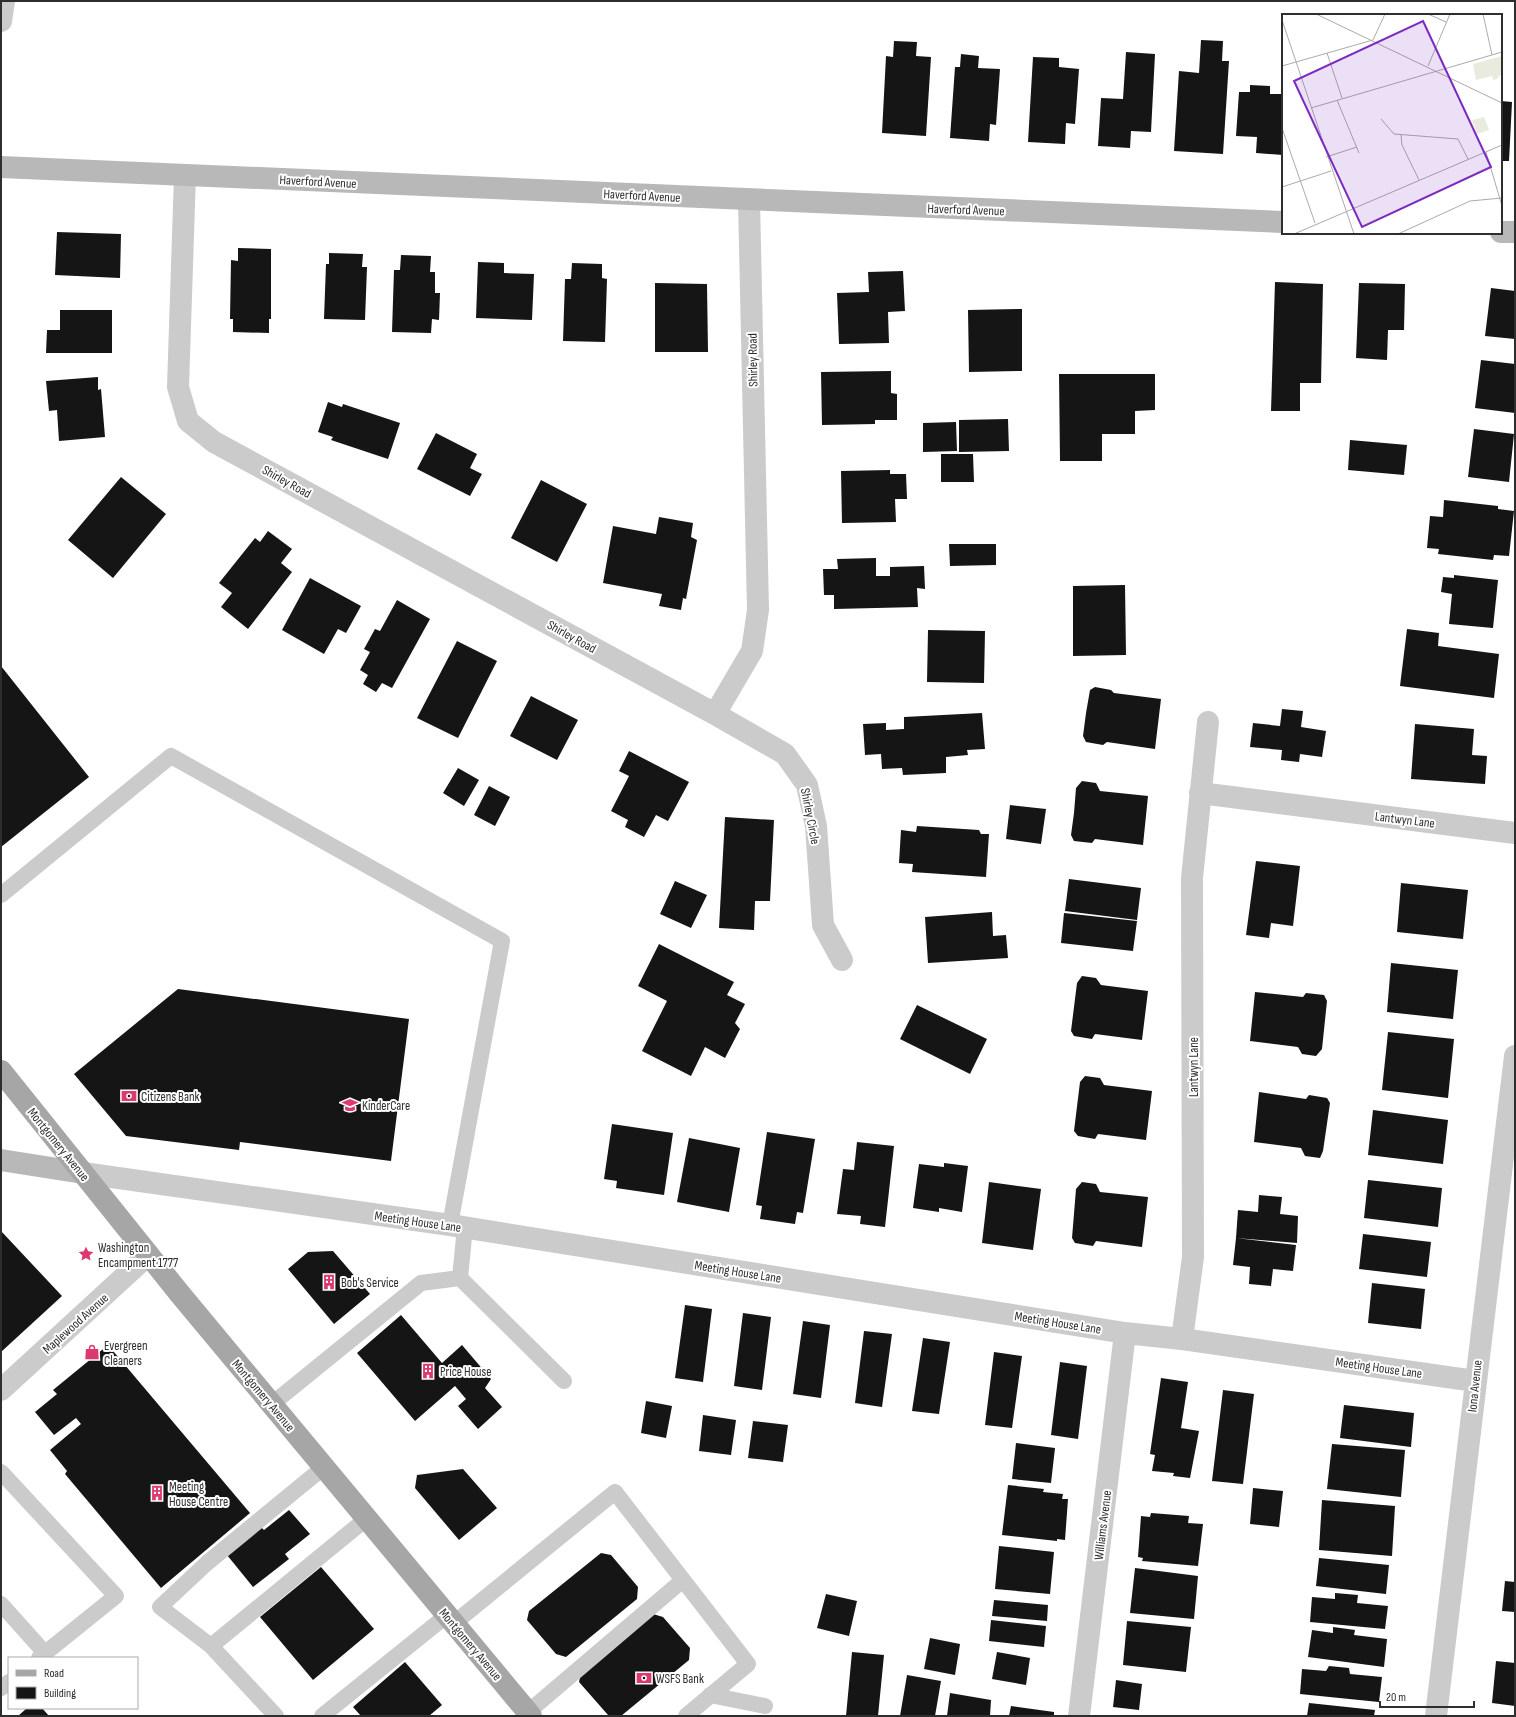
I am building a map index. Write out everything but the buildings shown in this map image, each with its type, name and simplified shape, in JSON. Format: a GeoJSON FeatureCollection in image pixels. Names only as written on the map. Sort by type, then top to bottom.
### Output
{"type":"FeatureCollection","features":[{"type":"Feature","properties":{"kind":"main road","name":"Montgomery Avenue"},"geometry":{"type":"LineString","coordinates":[[1,1071],[148,1255],[529,1714]]}},
{"type":"Feature","properties":{"kind":"street"},"geometry":{"type":"LineString","coordinates":[[1,21],[4,1]]}},
{"type":"Feature","properties":{"kind":"street","name":"Haverford Avenue"},"geometry":{"type":"LineString","coordinates":[[1,167],[1282,222]]}},
{"type":"Feature","properties":{"kind":"street","name":"Shirley Road"},"geometry":{"type":"LineString","coordinates":[[185,175],[178,387],[188,421],[214,442],[715,714],[752,651],[758,610],[749,200]]}},
{"type":"Feature","properties":{"kind":"street"},"geometry":{"type":"LineString","coordinates":[[1502,232],[1515,232]]}},
{"type":"Feature","properties":{"kind":"street","name":"Shirley Circle"},"geometry":{"type":"LineString","coordinates":[[715,714],[785,754],[807,785],[816,826],[823,925],[842,960]]}},
{"type":"Feature","properties":{"kind":"street","name":"Lantwyn Lane"},"geometry":{"type":"LineString","coordinates":[[1182,1339],[1193,1257],[1192,878],[1208,722]]}},
{"type":"Feature","properties":{"kind":"street","name":"Lantwyn Lane"},"geometry":{"type":"LineString","coordinates":[[1200,794],[1515,833]]}},
{"type":"Feature","properties":{"kind":"street","name":"Iona Avenue"},"geometry":{"type":"LineString","coordinates":[[1436,1716],[1475,1380],[1515,1056]]}},
{"type":"Feature","properties":{"kind":"street","name":"Meeting House Lane"},"geometry":{"type":"LineString","coordinates":[[1,1160],[458,1226],[1126,1333],[1182,1339],[1475,1380]]}},
{"type":"Feature","properties":{"kind":"street","name":"Maplewood Avenue"},"geometry":{"type":"LineString","coordinates":[[1,1390],[148,1255]]}},
{"type":"Feature","properties":{"kind":"street","name":"Williams Avenue"},"geometry":{"type":"LineString","coordinates":[[1079,1716],[1126,1333]]}},
{"type":"Feature","properties":{"kind":"lane"},"geometry":{"type":"LineString","coordinates":[[1,895],[171,756],[502,941],[458,1226],[460,1278],[564,1381]]}},
{"type":"Feature","properties":{"kind":"lane"},"geometry":{"type":"LineString","coordinates":[[272,1404],[421,1283],[460,1278]]}},
{"type":"Feature","properties":{"kind":"lane"},"geometry":{"type":"LineString","coordinates":[[276,1716],[211,1646],[160,1607],[207,1563],[324,1467]]}},
{"type":"Feature","properties":{"kind":"lane"},"geometry":{"type":"LineString","coordinates":[[1,1472],[116,1596],[42,1656],[1,1604]]}},
{"type":"Feature","properties":{"kind":"lane"},"geometry":{"type":"LineString","coordinates":[[322,1716],[450,1620],[615,1492],[748,1664],[686,1716]]}},
{"type":"Feature","properties":{"kind":"lane"},"geometry":{"type":"LineString","coordinates":[[211,1646],[366,1519]]}},
{"type":"Feature","properties":{"kind":"lane"},"geometry":{"type":"LineString","coordinates":[[529,1714],[683,1580]]}},
{"type":"Feature","properties":{"kind":"lane"},"geometry":{"type":"LineString","coordinates":[[710,1695],[765,1706]]}},
{"type":"Feature","properties":{"kind":"place","name":"Citizens Bank"},"geometry":{"type":"Point","coordinates":[129,1096]}},
{"type":"Feature","properties":{"kind":"place","name":"KinderCare"},"geometry":{"type":"Point","coordinates":[350,1105]}},
{"type":"Feature","properties":{"kind":"place","name":"Washington Encampment 1777"},"geometry":{"type":"Point","coordinates":[86,1254]}},
{"type":"Feature","properties":{"kind":"place","name":"Bob's Service"},"geometry":{"type":"Point","coordinates":[329,1282]}},
{"type":"Feature","properties":{"kind":"place","name":"Evergreen Cleaners"},"geometry":{"type":"Point","coordinates":[92,1352]}},
{"type":"Feature","properties":{"kind":"place","name":"Price House"},"geometry":{"type":"Point","coordinates":[428,1371]}},
{"type":"Feature","properties":{"kind":"place","name":"Meeting House Centre"},"geometry":{"type":"Point","coordinates":[157,1493]}},
{"type":"Feature","properties":{"kind":"place","name":"WSFS Bank"},"geometry":{"type":"Point","coordinates":[644,1678]}}]}
